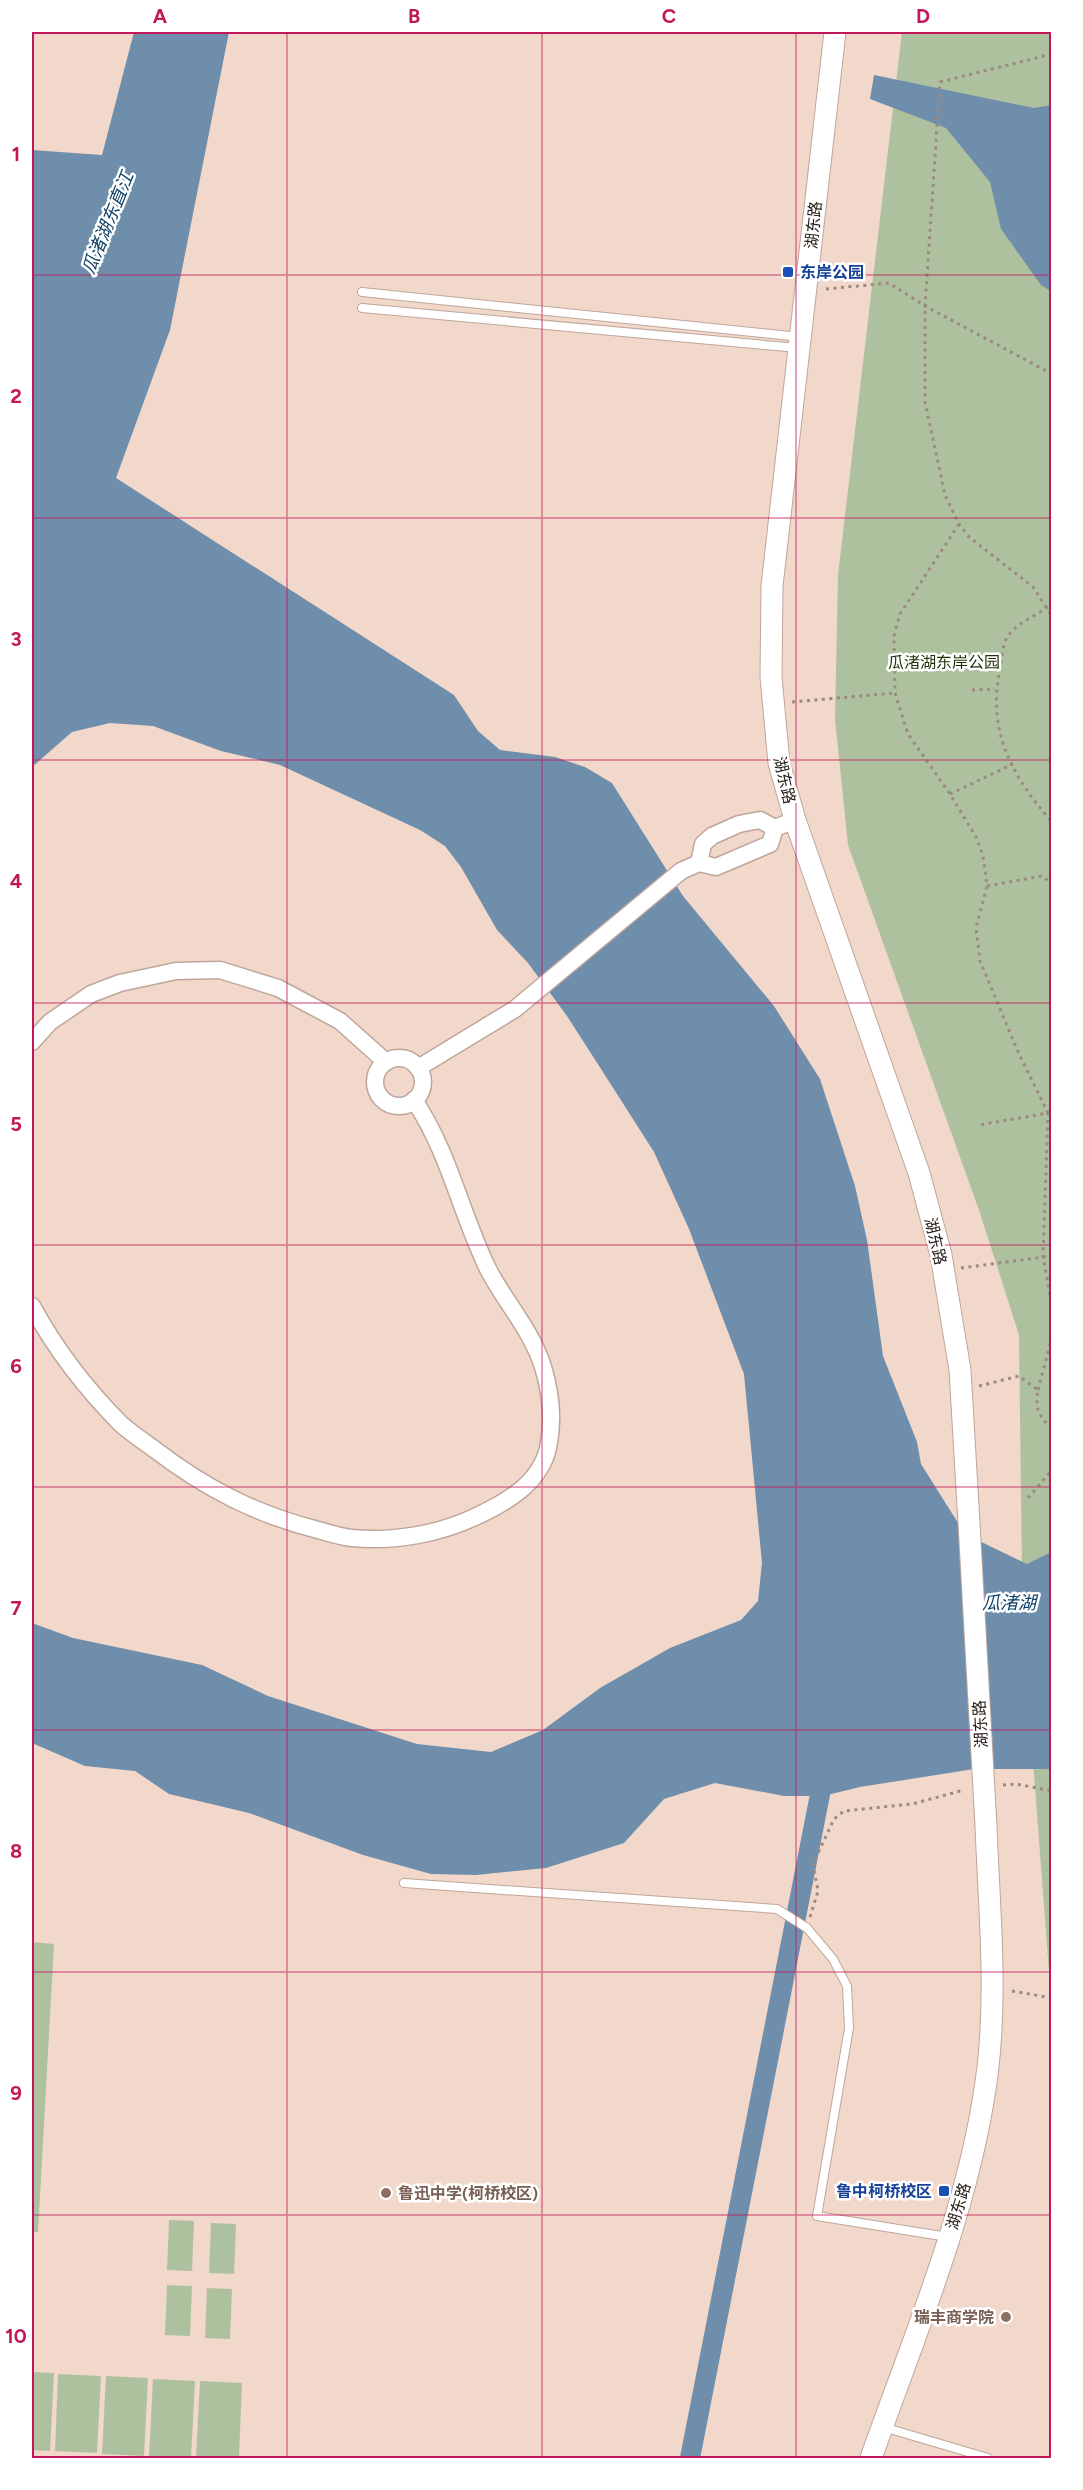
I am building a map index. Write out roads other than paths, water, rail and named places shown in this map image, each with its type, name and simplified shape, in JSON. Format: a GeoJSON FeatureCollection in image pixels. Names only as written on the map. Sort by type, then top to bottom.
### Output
{"type":"FeatureCollection","features":[{"type":"Feature","properties":{"kind":"street","name":"湖东路"},"geometry":{"type":"LineString","coordinates":[[835,32],[772,586],[773,704],[785,824],[919,1173],[944,1271],[961,1390],[993,1988],[988,2066],[976,2139],[962,2198],[871,2458]]}},
{"type":"Feature","properties":{"kind":"street"},"geometry":{"type":"LineString","coordinates":[[418,1068],[515,1009],[681,871],[699,862],[716,867],[770,844],[785,824],[760,820],[739,824],[712,836],[703,844],[699,862]]}},
{"type":"Feature","properties":{"kind":"street"},"geometry":{"type":"LineString","coordinates":[[32,1042],[50,1022],[82,1000],[120,983],[177,971],[220,970],[278,988],[340,1021],[386,1062]]}},
{"type":"Feature","properties":{"kind":"street"},"geometry":{"type":"LineString","coordinates":[[401,1058],[418,1068],[423,1079],[423,1087],[414,1100],[400,1106],[392,1105],[380,1097],[375,1082],[376,1074],[386,1062],[401,1058]]}},
{"type":"Feature","properties":{"kind":"street"},"geometry":{"type":"LineString","coordinates":[[32,1306],[56,1349],[122,1425],[185,1473],[253,1510],[351,1538],[393,1538],[427,1533],[467,1521],[498,1506],[527,1485],[548,1450],[552,1420],[549,1390],[534,1343],[488,1269],[438,1142],[414,1100]]}},
{"type":"Feature","properties":{"kind":"lane"},"geometry":{"type":"LineString","coordinates":[[362,292],[799,343]]}},
{"type":"Feature","properties":{"kind":"lane"},"geometry":{"type":"LineString","coordinates":[[362,308],[799,343]]}},
{"type":"Feature","properties":{"kind":"lane"},"geometry":{"type":"LineString","coordinates":[[404,1883],[777,1909],[807,1928],[833,1959],[847,1986],[849,2028],[817,2216],[948,2237]]}},
{"type":"Feature","properties":{"kind":"lane"},"geometry":{"type":"LineString","coordinates":[[882,2427],[988,2458]]}},
{"type":"Feature","properties":{"kind":"water"},"geometry":{"type":"Polygon","coordinates":[[[134,32],[229,32],[170,330],[116,478],[454,695],[478,731],[500,750],[555,757],[585,767],[612,783],[683,896],[774,1006],[820,1079],[855,1186],[867,1240],[883,1356],[917,1442],[921,1464],[965,1534],[1027,1564],[1051,1552],[1051,1769],[974,1769],[860,1787],[823,1796],[784,1796],[715,1783],[664,1799],[624,1843],[546,1868],[476,1875],[431,1874],[363,1855],[249,1813],[169,1794],[135,1771],[85,1766],[32,1743],[32,1623],[73,1638],[202,1665],[268,1696],[417,1744],[491,1752],[543,1730],[600,1688],[670,1648],[741,1620],[758,1601],[762,1563],[744,1374],[689,1229],[654,1152],[567,1016],[528,963],[497,930],[461,867],[445,846],[420,830],[280,765],[221,751],[153,726],[110,723],[72,732],[32,767],[32,150],[102,155],[134,32]]]}},
{"type":"Feature","properties":{"kind":"water"},"geometry":{"type":"Polygon","coordinates":[[[874,75],[1034,108],[1051,105],[1051,291],[1041,285],[1001,229],[990,182],[946,128],[870,99],[874,75]]]}},
{"type":"Feature","properties":{"kind":"waterway"},"geometry":{"type":"LineString","coordinates":[[690,2458],[825,1769]]}},
{"type":"Feature","properties":{"kind":"place","name":"东岸公园"},"geometry":{"type":"Point","coordinates":[788,272]}},
{"type":"Feature","properties":{"kind":"place","name":"鲁中柯桥校区"},"geometry":{"type":"Point","coordinates":[944,2191]}},
{"type":"Feature","properties":{"kind":"place","name":"鲁迅中学(柯桥校区)"},"geometry":{"type":"Point","coordinates":[386,2193]}},
{"type":"Feature","properties":{"kind":"place","name":"瑞丰商学院"},"geometry":{"type":"Point","coordinates":[1006,2317]}},
{"type":"Feature","properties":{"kind":"water label","name":"瓜渚湖东直江"},"geometry":{"type":"Point","coordinates":[108,223]}},
{"type":"Feature","properties":{"kind":"water label","name":"瓜渚湖"},"geometry":{"type":"Point","coordinates":[1009,1603]}},
{"type":"Feature","properties":{"kind":"park label","name":"瓜渚湖东岸公园"},"geometry":{"type":"Point","coordinates":[944,662]}}]}
